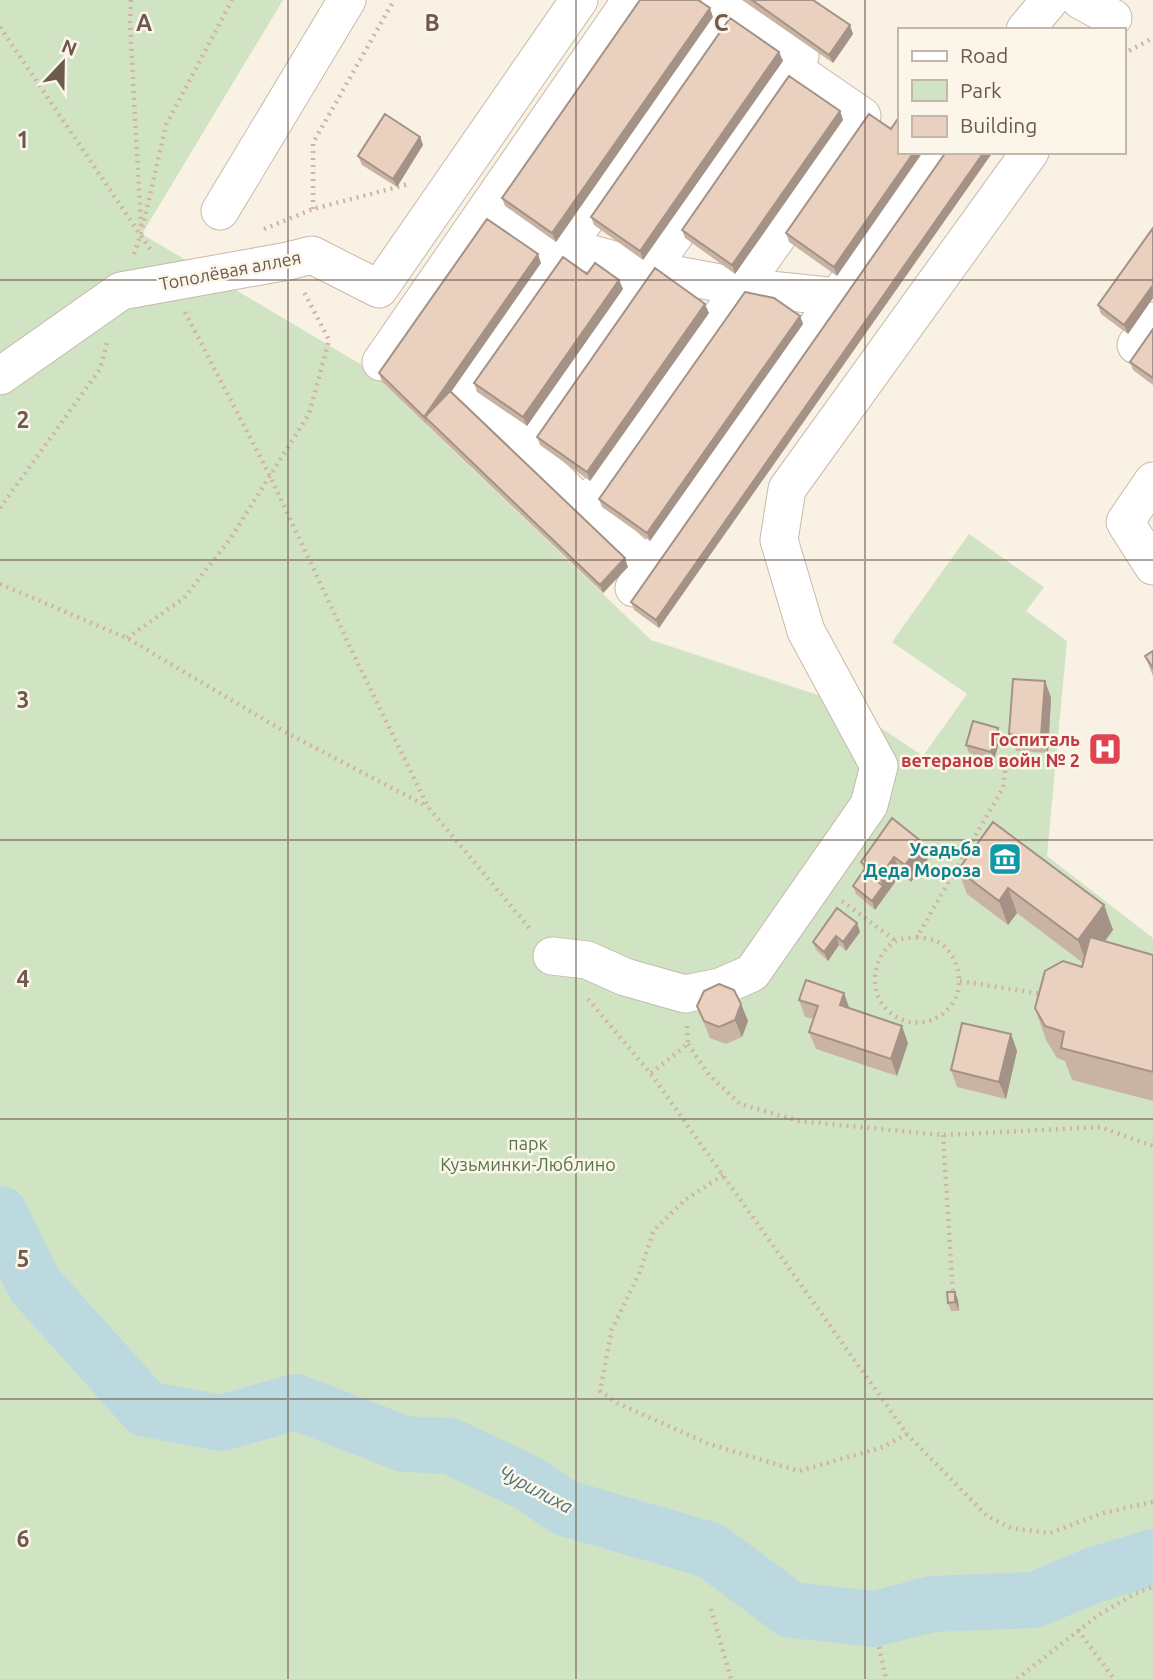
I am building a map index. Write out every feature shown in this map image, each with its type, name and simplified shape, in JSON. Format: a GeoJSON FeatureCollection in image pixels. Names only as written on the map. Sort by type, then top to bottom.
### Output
{"type":"FeatureCollection","features":[{"type":"Feature","properties":{"kind":"street"},"geometry":{"type":"LineString","coordinates":[[220,211],[347,0]]}},
{"type":"Feature","properties":{"kind":"street","name":"Тополёвая аллея"},"geometry":{"type":"LineString","coordinates":[[0,376],[121,291],[288,261],[312,254],[379,289],[579,0]]}},
{"type":"Feature","properties":{"kind":"street"},"geometry":{"type":"LineString","coordinates":[[381,362],[631,0]]}},
{"type":"Feature","properties":{"kind":"street"},"geometry":{"type":"LineString","coordinates":[[1027,28],[1050,0]]}},
{"type":"Feature","properties":{"kind":"street"},"geometry":{"type":"LineString","coordinates":[[1080,0],[1114,16]]}},
{"type":"Feature","properties":{"kind":"street"},"geometry":{"type":"LineString","coordinates":[[524,450],[800,56],[726,4],[558,258],[464,392],[524,450],[586,509],[641,578],[938,154]]}},
{"type":"Feature","properties":{"kind":"street"},"geometry":{"type":"LineString","coordinates":[[586,509],[862,116],[792,68]]}},
{"type":"Feature","properties":{"kind":"street"},"geometry":{"type":"LineString","coordinates":[[552,956],[587,960],[625,977],[685,994],[720,987],[752,973],[869,805],[879,766],[806,631],[779,540],[787,489],[1029,154]]}},
{"type":"Feature","properties":{"kind":"street"},"geometry":{"type":"LineString","coordinates":[[487,209],[558,258],[585,252],[650,270],[741,287],[838,297]]}},
{"type":"Feature","properties":{"kind":"street"},"geometry":{"type":"LineString","coordinates":[[1153,481],[1125,522],[1153,566]]}},
{"type":"Feature","properties":{"kind":"path"},"geometry":{"type":"LineString","coordinates":[[131,0],[141,234]]}},
{"type":"Feature","properties":{"kind":"path"},"geometry":{"type":"LineString","coordinates":[[0,508],[100,369],[121,291],[141,234],[166,125],[232,0]]}},
{"type":"Feature","properties":{"kind":"path"},"geometry":{"type":"LineString","coordinates":[[313,209],[313,143],[394,0]]}},
{"type":"Feature","properties":{"kind":"path"},"geometry":{"type":"LineString","coordinates":[[0,27],[141,234],[169,282],[269,474],[428,807],[287,733],[127,638],[0,584]]}},
{"type":"Feature","properties":{"kind":"path"},"geometry":{"type":"LineString","coordinates":[[1125,53],[1153,38]]}},
{"type":"Feature","properties":{"kind":"path"},"geometry":{"type":"LineString","coordinates":[[127,638],[184,598],[230,539],[309,414],[329,340],[288,261]]}},
{"type":"Feature","properties":{"kind":"path"},"geometry":{"type":"LineString","coordinates":[[917,937],[1003,789],[1007,756]]}},
{"type":"Feature","properties":{"kind":"path"},"geometry":{"type":"LineString","coordinates":[[815,883],[896,941]]}},
{"type":"Feature","properties":{"kind":"path"},"geometry":{"type":"LineString","coordinates":[[917,937],[939,943],[954,959],[960,981],[954,1002],[938,1018],[916,1023],[894,1017],[878,1001],[873,979],[879,958],[896,941],[917,937]]}},
{"type":"Feature","properties":{"kind":"path"},"geometry":{"type":"LineString","coordinates":[[960,981],[1055,996]]}},
{"type":"Feature","properties":{"kind":"path"},"geometry":{"type":"LineString","coordinates":[[685,994],[688,1044],[709,1075],[740,1104],[799,1121],[943,1135],[1100,1127],[1153,1146]]}},
{"type":"Feature","properties":{"kind":"path"},"geometry":{"type":"LineString","coordinates":[[651,1074],[688,1044]]}},
{"type":"Feature","properties":{"kind":"path"},"geometry":{"type":"LineString","coordinates":[[943,1135],[954,1301]]}},
{"type":"Feature","properties":{"kind":"path"},"geometry":{"type":"LineString","coordinates":[[697,1139],[907,1434],[987,1516],[1011,1528],[1050,1533],[1103,1513],[1153,1502]]}},
{"type":"Feature","properties":{"kind":"path"},"geometry":{"type":"LineString","coordinates":[[723,1175],[685,1200],[654,1230],[639,1274],[612,1329],[600,1391],[617,1404],[709,1444],[799,1471],[883,1447],[907,1434]]}},
{"type":"Feature","properties":{"kind":"path"},"geometry":{"type":"LineString","coordinates":[[1009,1679],[1018,1678],[1078,1630],[1134,1594],[1153,1587]]}},
{"type":"Feature","properties":{"kind":"path"},"geometry":{"type":"LineString","coordinates":[[711,1609],[731,1679]]}},
{"type":"Feature","properties":{"kind":"path"},"geometry":{"type":"LineString","coordinates":[[1078,1630],[1114,1679]]}},
{"type":"Feature","properties":{"kind":"path"},"geometry":{"type":"LineString","coordinates":[[879,1647],[886,1679]]}},
{"type":"Feature","properties":{"kind":"green space","name":"парк Кузьминки-Люблино"},"geometry":{"type":"Polygon","coordinates":[[[0,0],[283,0],[142,234],[367,368],[651,640],[845,704],[923,756],[967,694],[892,642],[969,534],[1044,587],[1026,611],[1067,641],[1047,856],[1153,938],[1153,1679],[0,1679],[0,0]]]}},
{"type":"Feature","properties":{"kind":"building"},"geometry":{"type":"Polygon","coordinates":[[[640,0],[698,0],[710,8],[552,233],[502,198],[640,0]]]}},
{"type":"Feature","properties":{"kind":"building"},"geometry":{"type":"Polygon","coordinates":[[[752,0],[813,0],[850,25],[829,55],[752,0]]]}},
{"type":"Feature","properties":{"kind":"building"},"geometry":{"type":"Polygon","coordinates":[[[730,18],[779,52],[640,251],[591,217],[730,18]]]}},
{"type":"Feature","properties":{"kind":"building"},"geometry":{"type":"Polygon","coordinates":[[[789,76],[840,111],[732,265],[682,230],[789,76]]]}},
{"type":"Feature","properties":{"kind":"building"},"geometry":{"type":"Polygon","coordinates":[[[385,114],[420,137],[393,179],[358,156],[385,114]]]}},
{"type":"Feature","properties":{"kind":"building"},"geometry":{"type":"Polygon","coordinates":[[[869,114],[891,129],[898,118],[898,154],[913,154],[834,267],[786,233],[869,114]]]}},
{"type":"Feature","properties":{"kind":"building"},"geometry":{"type":"Polygon","coordinates":[[[945,154],[983,154],[656,620],[631,602],[945,154]]]}},
{"type":"Feature","properties":{"kind":"building"},"geometry":{"type":"Polygon","coordinates":[[[487,219],[538,254],[424,417],[379,373],[487,219]]]}},
{"type":"Feature","properties":{"kind":"building"},"geometry":{"type":"Polygon","coordinates":[[[1153,228],[1153,285],[1124,325],[1098,305],[1153,228]]]}},
{"type":"Feature","properties":{"kind":"building"},"geometry":{"type":"Polygon","coordinates":[[[563,257],[587,274],[595,263],[619,280],[523,417],[474,383],[563,257]]]}},
{"type":"Feature","properties":{"kind":"building"},"geometry":{"type":"Polygon","coordinates":[[[655,268],[705,304],[587,472],[537,437],[655,268]]]}},
{"type":"Feature","properties":{"kind":"building"},"geometry":{"type":"Polygon","coordinates":[[[745,292],[774,298],[800,316],[647,533],[599,499],[745,292]]]}},
{"type":"Feature","properties":{"kind":"building"},"geometry":{"type":"Polygon","coordinates":[[[1153,329],[1153,378],[1130,362],[1153,329]]]}},
{"type":"Feature","properties":{"kind":"building"},"geometry":{"type":"Polygon","coordinates":[[[450,391],[625,558],[600,585],[425,417],[450,391]]]}},
{"type":"Feature","properties":{"kind":"building"},"geometry":{"type":"Polygon","coordinates":[[[1153,651],[1153,668],[1145,656],[1153,651]]]}},
{"type":"Feature","properties":{"kind":"building"},"geometry":{"type":"Polygon","coordinates":[[[1013,679],[1045,681],[1041,736],[1009,734],[1013,679]]]}},
{"type":"Feature","properties":{"kind":"building"},"geometry":{"type":"Polygon","coordinates":[[[973,721],[998,728],[991,752],[966,745],[973,721]]]}},
{"type":"Feature","properties":{"kind":"building"},"geometry":{"type":"Polygon","coordinates":[[[892,818],[922,842],[905,865],[894,857],[880,877],[861,862],[892,818]]]}},
{"type":"Feature","properties":{"kind":"building"},"geometry":{"type":"Polygon","coordinates":[[[993,822],[1104,905],[1078,940],[1008,888],[999,901],[958,870],[993,822]]]}},
{"type":"Feature","properties":{"kind":"building"},"geometry":{"type":"Polygon","coordinates":[[[864,870],[883,886],[872,901],[853,886],[864,870]]]}},
{"type":"Feature","properties":{"kind":"building"},"geometry":{"type":"Polygon","coordinates":[[[837,908],[857,923],[843,942],[836,936],[824,952],[813,942],[837,908]]]}},
{"type":"Feature","properties":{"kind":"building"},"geometry":{"type":"Polygon","coordinates":[[[1090,937],[1153,955],[1153,1072],[1061,1048],[1064,1032],[1045,1026],[1035,1008],[1045,971],[1063,961],[1082,967],[1090,937]]]}},
{"type":"Feature","properties":{"kind":"building"},"geometry":{"type":"Polygon","coordinates":[[[806,980],[844,993],[840,1005],[902,1026],[891,1059],[809,1032],[818,1006],[799,1000],[806,980]]]}},
{"type":"Feature","properties":{"kind":"building"},"geometry":{"type":"Polygon","coordinates":[[[719,984],[734,990],[741,1004],[735,1020],[719,1027],[704,1021],[697,1006],[704,991],[719,984]]]}},
{"type":"Feature","properties":{"kind":"building"},"geometry":{"type":"Polygon","coordinates":[[[962,1023],[1011,1034],[999,1082],[951,1070],[962,1023]]]}},
{"type":"Feature","properties":{"kind":"building"},"geometry":{"type":"Polygon","coordinates":[[[947,1292],[955,1292],[955,1302],[948,1303],[947,1292]]]}},
{"type":"Feature","properties":{"kind":"waterway","name":"Чурилиха"},"geometry":{"type":"LineString","coordinates":[[0,1214],[34,1284],[146,1409],[221,1423],[296,1402],[404,1444],[450,1446],[528,1483],[565,1508],[710,1550],[791,1610],[874,1619],[932,1604],[1034,1600],[1094,1575],[1153,1557]]}},
{"type":"Feature","properties":{"kind":"place","name":"Госпиталь ветеранов войн № 2"},"geometry":{"type":"Point","coordinates":[1105,749]}},
{"type":"Feature","properties":{"kind":"place","name":"Усадьба Деда Мороза"},"geometry":{"type":"Point","coordinates":[1005,859]}}]}
